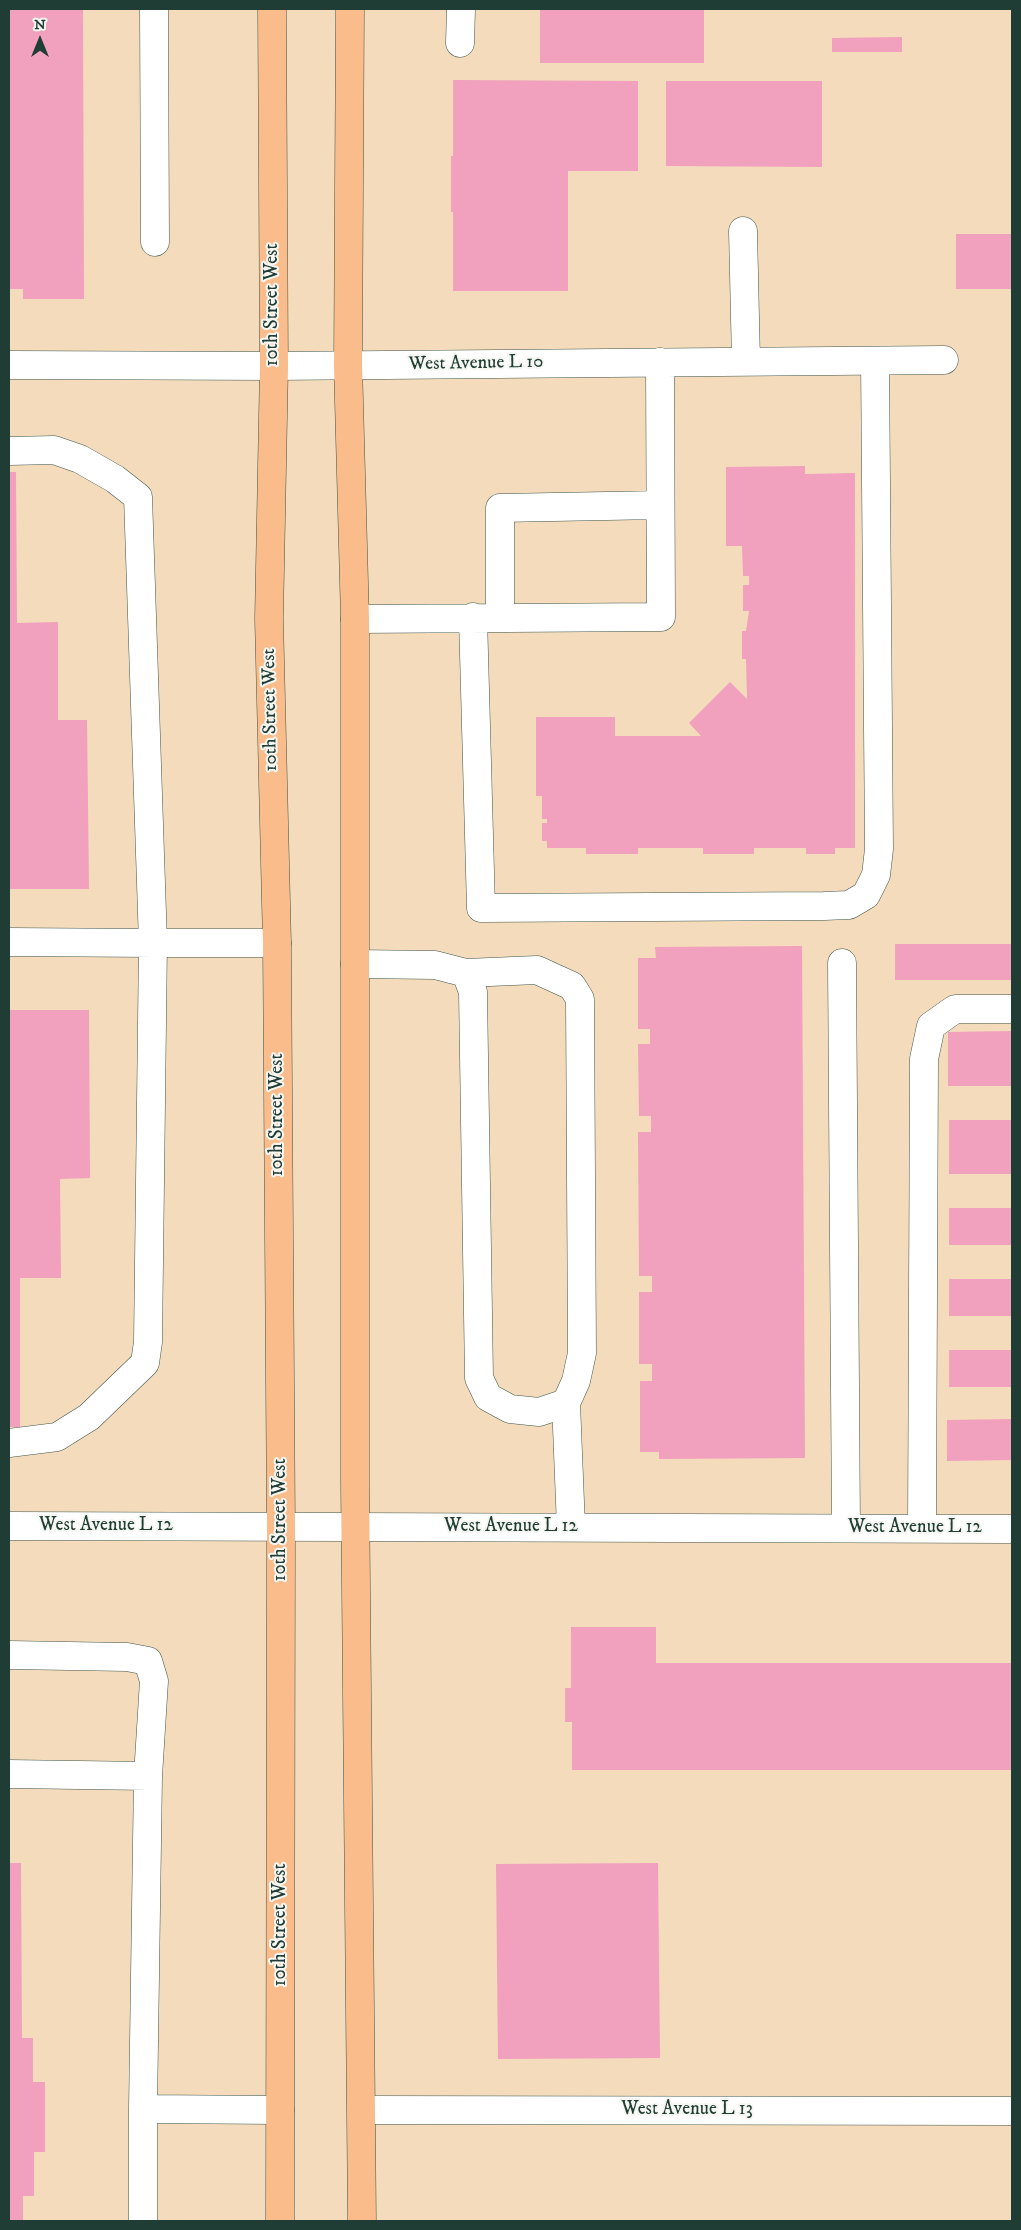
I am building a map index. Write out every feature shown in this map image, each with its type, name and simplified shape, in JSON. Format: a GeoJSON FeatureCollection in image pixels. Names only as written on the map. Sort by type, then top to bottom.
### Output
{"type":"FeatureCollection","features":[{"type":"Feature","properties":{"kind":"main road","name":"10th Street West"},"geometry":{"type":"LineString","coordinates":[[272,9],[274,366],[269,619],[277,943],[281,1527],[280,2221]]}},
{"type":"Feature","properties":{"kind":"main road"},"geometry":{"type":"LineString","coordinates":[[350,9],[348,365],[355,619],[355,1527],[362,2221]]}},
{"type":"Feature","properties":{"kind":"street"},"geometry":{"type":"LineString","coordinates":[[154,9],[155,242]]}},
{"type":"Feature","properties":{"kind":"street"},"geometry":{"type":"LineString","coordinates":[[460,43],[461,9]]}},
{"type":"Feature","properties":{"kind":"street"},"geometry":{"type":"LineString","coordinates":[[743,231],[746,361]]}},
{"type":"Feature","properties":{"kind":"street","name":"West Avenue L 10"},"geometry":{"type":"LineString","coordinates":[[9,365],[274,366],[944,360]]}},
{"type":"Feature","properties":{"kind":"street"},"geometry":{"type":"LineString","coordinates":[[473,618],[482,908],[824,906],[849,904],[866,895],[876,875],[879,849],[876,361]]}},
{"type":"Feature","properties":{"kind":"street"},"geometry":{"type":"LineString","coordinates":[[355,619],[661,617],[660,362]]}},
{"type":"Feature","properties":{"kind":"street"},"geometry":{"type":"LineString","coordinates":[[9,450],[54,450],[80,459],[115,479],[138,498],[152,943],[148,1342],[144,1363],[88,1417],[56,1437],[9,1443]]}},
{"type":"Feature","properties":{"kind":"street"},"geometry":{"type":"LineString","coordinates":[[500,618],[500,508],[660,504]]}},
{"type":"Feature","properties":{"kind":"street"},"geometry":{"type":"LineString","coordinates":[[9,942],[277,943]]}},
{"type":"Feature","properties":{"kind":"street"},"geometry":{"type":"LineString","coordinates":[[842,963],[846,1528]]}},
{"type":"Feature","properties":{"kind":"street"},"geometry":{"type":"LineString","coordinates":[[355,964],[435,965],[466,973],[537,970],[572,986],[580,999],[582,1353],[576,1381],[566,1403],[571,1526]]}},
{"type":"Feature","properties":{"kind":"street"},"geometry":{"type":"LineString","coordinates":[[466,973],[474,992],[479,1378],[488,1398],[510,1409],[538,1412],[566,1403]]}},
{"type":"Feature","properties":{"kind":"street"},"geometry":{"type":"LineString","coordinates":[[922,1528],[924,1059],[931,1026],[956,1009],[1012,1009]]}},
{"type":"Feature","properties":{"kind":"street","name":"West Avenue L 12"},"geometry":{"type":"LineString","coordinates":[[9,1526],[571,1526],[1012,1529]]}},
{"type":"Feature","properties":{"kind":"street"},"geometry":{"type":"LineString","coordinates":[[9,1655],[127,1657],[148,1661],[154,1681],[148,1776],[143,2221]]}},
{"type":"Feature","properties":{"kind":"street"},"geometry":{"type":"LineString","coordinates":[[9,1774],[148,1776]]}},
{"type":"Feature","properties":{"kind":"street"},"geometry":{"type":"LineString","coordinates":[[143,2109],[280,2110]]}},
{"type":"Feature","properties":{"kind":"street","name":"West Avenue L 13"},"geometry":{"type":"LineString","coordinates":[[362,2110],[1012,2111]]}},
{"type":"Feature","properties":{"kind":"building"},"geometry":{"type":"Polygon","coordinates":[[[9,9],[83,9],[84,299],[23,299],[23,289],[9,289],[9,9]]]}},
{"type":"Feature","properties":{"kind":"building"},"geometry":{"type":"Polygon","coordinates":[[[540,9],[704,9],[704,63],[540,63],[540,9]]]}},
{"type":"Feature","properties":{"kind":"building"},"geometry":{"type":"Polygon","coordinates":[[[902,37],[902,52],[832,52],[832,38],[902,37]]]}},
{"type":"Feature","properties":{"kind":"building"},"geometry":{"type":"Polygon","coordinates":[[[453,80],[638,81],[638,171],[568,171],[568,291],[453,291],[451,156],[453,156],[453,80]]]}},
{"type":"Feature","properties":{"kind":"building"},"geometry":{"type":"Polygon","coordinates":[[[666,81],[822,81],[822,167],[666,166],[666,81]]]}},
{"type":"Feature","properties":{"kind":"building"},"geometry":{"type":"Polygon","coordinates":[[[956,234],[1012,234],[1012,289],[956,289],[956,234]]]}},
{"type":"Feature","properties":{"kind":"building"},"geometry":{"type":"Polygon","coordinates":[[[805,466],[805,474],[855,473],[855,848],[835,848],[835,854],[806,854],[806,848],[754,848],[754,854],[703,854],[703,848],[638,848],[638,854],[586,854],[586,848],[547,848],[547,841],[542,841],[542,823],[547,823],[547,819],[542,819],[542,796],[536,796],[536,717],[615,717],[615,736],[701,736],[689,723],[730,682],[747,699],[746,659],[742,659],[742,631],[746,631],[749,611],[743,611],[743,585],[749,585],[749,576],[743,576],[742,546],[726,546],[726,467],[805,466]]]}},
{"type":"Feature","properties":{"kind":"building"},"geometry":{"type":"Polygon","coordinates":[[[9,472],[16,472],[17,623],[58,622],[58,720],[87,720],[89,889],[9,889],[9,472]]]}},
{"type":"Feature","properties":{"kind":"building"},"geometry":{"type":"Polygon","coordinates":[[[895,944],[1012,944],[1012,980],[895,980],[895,944]]]}},
{"type":"Feature","properties":{"kind":"building"},"geometry":{"type":"Polygon","coordinates":[[[802,946],[805,1458],[659,1459],[659,1452],[640,1452],[640,1381],[652,1381],[652,1364],[639,1364],[639,1292],[652,1292],[652,1276],[639,1276],[638,1132],[651,1132],[651,1116],[639,1116],[638,1044],[650,1044],[650,1029],[638,1029],[638,958],[656,958],[655,947],[802,946]]]}},
{"type":"Feature","properties":{"kind":"building"},"geometry":{"type":"Polygon","coordinates":[[[9,1010],[89,1010],[90,1178],[60,1179],[61,1278],[20,1278],[20,1427],[9,1427],[9,1010]]]}},
{"type":"Feature","properties":{"kind":"building"},"geometry":{"type":"Polygon","coordinates":[[[1012,1031],[1012,1086],[948,1086],[948,1032],[1012,1031]]]}},
{"type":"Feature","properties":{"kind":"building"},"geometry":{"type":"Polygon","coordinates":[[[949,1120],[1012,1120],[1012,1174],[949,1174],[949,1120]]]}},
{"type":"Feature","properties":{"kind":"building"},"geometry":{"type":"Polygon","coordinates":[[[949,1208],[1012,1208],[1012,1245],[949,1245],[949,1208]]]}},
{"type":"Feature","properties":{"kind":"building"},"geometry":{"type":"Polygon","coordinates":[[[949,1279],[1012,1279],[1012,1316],[949,1316],[949,1279]]]}},
{"type":"Feature","properties":{"kind":"building"},"geometry":{"type":"Polygon","coordinates":[[[949,1350],[1012,1350],[1012,1387],[949,1387],[949,1350]]]}},
{"type":"Feature","properties":{"kind":"building"},"geometry":{"type":"Polygon","coordinates":[[[1012,1419],[1012,1460],[947,1461],[947,1420],[1012,1419]]]}},
{"type":"Feature","properties":{"kind":"building"},"geometry":{"type":"Polygon","coordinates":[[[571,1627],[656,1627],[656,1663],[1012,1663],[1012,1770],[572,1770],[572,1722],[565,1722],[565,1688],[571,1688],[571,1627]]]}},
{"type":"Feature","properties":{"kind":"building"},"geometry":{"type":"Polygon","coordinates":[[[9,1863],[21,1863],[22,2038],[33,2038],[33,2082],[45,2082],[45,2152],[34,2152],[34,2196],[23,2196],[23,2221],[9,2221],[9,1863]]]}},
{"type":"Feature","properties":{"kind":"building"},"geometry":{"type":"Polygon","coordinates":[[[658,1863],[660,2058],[498,2059],[496,1864],[658,1863]]]}}]}
